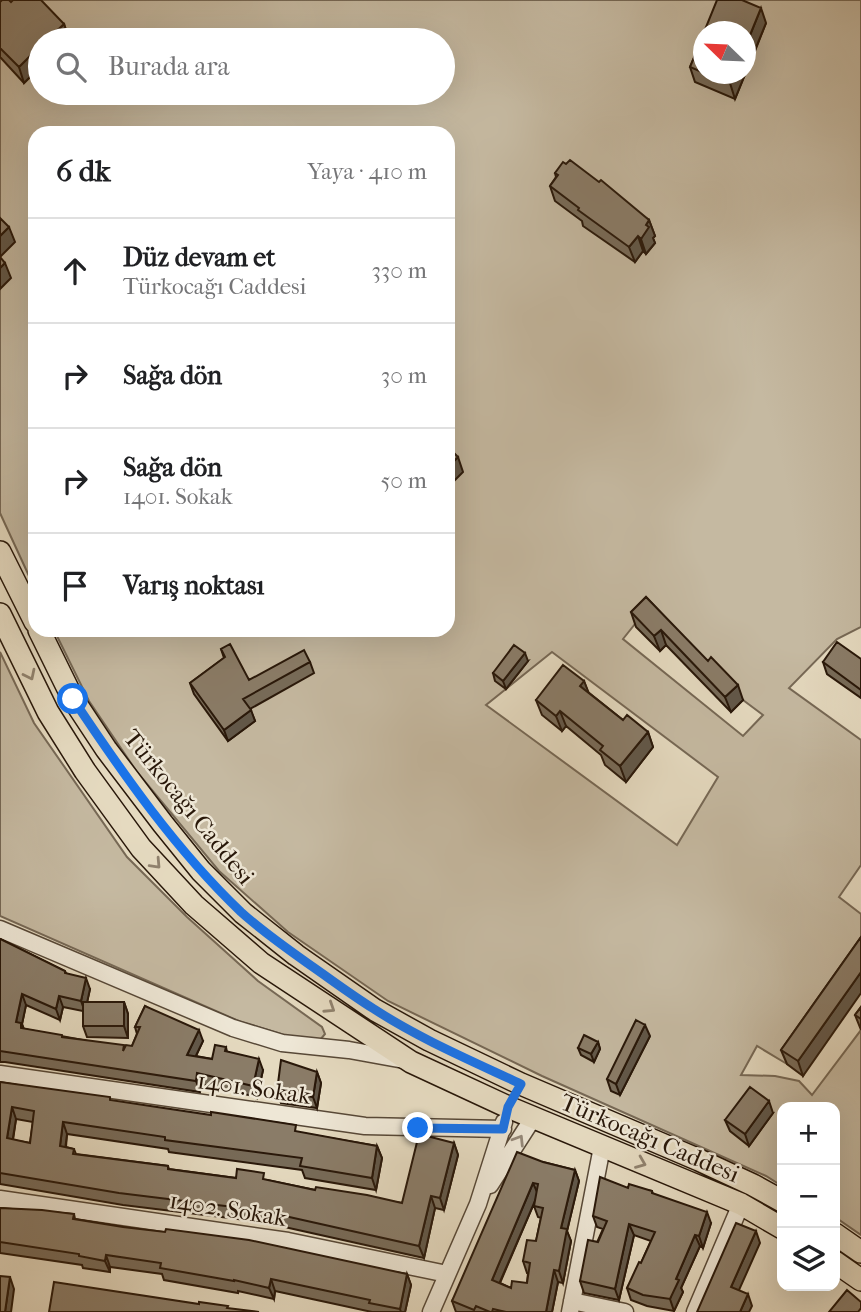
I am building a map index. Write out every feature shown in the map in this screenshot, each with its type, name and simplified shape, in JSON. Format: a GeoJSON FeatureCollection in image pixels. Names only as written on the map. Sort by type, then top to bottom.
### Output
{"type":"FeatureCollection","features":[{"type":"Feature","properties":{"kind":"main road"},"geometry":{"type":"LineString","coordinates":[[0,552],[28,608]]}},
{"type":"Feature","properties":{"kind":"main road"},"geometry":{"type":"LineString","coordinates":[[0,614],[48,712],[85,771],[141,848],[194,905],[261,963],[411,1062],[508,1107],[521,1084]]}},
{"type":"Feature","properties":{"kind":"main road","name":"Türkocağı Caddesi"},"geometry":{"type":"LineString","coordinates":[[42,637],[73,699],[106,749],[201,871],[243,914],[296,955],[375,1010],[429,1040],[545,1095],[699,1160],[777,1198]]}},
{"type":"Feature","properties":{"kind":"main road"},"geometry":{"type":"LineString","coordinates":[[533,1118],[545,1095]]}},
{"type":"Feature","properties":{"kind":"main road","name":"Türkocağı Caddesi"},"geometry":{"type":"LineString","coordinates":[[508,1107],[741,1204],[777,1225]]}},
{"type":"Feature","properties":{"kind":"main road"},"geometry":{"type":"LineString","coordinates":[[840,1237],[861,1252]]}},
{"type":"Feature","properties":{"kind":"main road"},"geometry":{"type":"LineString","coordinates":[[840,1265],[861,1280]]}},
{"type":"Feature","properties":{"kind":"street"},"geometry":{"type":"LineString","coordinates":[[0,929],[233,1028],[282,1044],[349,1050],[411,1062]]}},
{"type":"Feature","properties":{"kind":"street","name":"1401. Sokak"},"geometry":{"type":"LineString","coordinates":[[0,1074],[365,1126],[503,1129]]}},
{"type":"Feature","properties":{"kind":"street"},"geometry":{"type":"LineString","coordinates":[[431,1312],[478,1204],[508,1107]]}},
{"type":"Feature","properties":{"kind":"street"},"geometry":{"type":"LineString","coordinates":[[478,1204],[533,1118]]}},
{"type":"Feature","properties":{"kind":"street"},"geometry":{"type":"LineString","coordinates":[[602,1146],[571,1307],[625,1312]]}},
{"type":"Feature","properties":{"kind":"street","name":"1402. Sokak"},"geometry":{"type":"LineString","coordinates":[[0,1199],[288,1241],[447,1274]]}},
{"type":"Feature","properties":{"kind":"street"},"geometry":{"type":"LineString","coordinates":[[695,1312],[741,1204]]}},
{"type":"Feature","properties":{"kind":"shaded area"},"geometry":{"type":"Polygon","coordinates":[[[0,0],[861,0],[861,627],[837,639],[789,688],[861,740],[861,865],[839,897],[861,914],[861,958],[787,1064],[757,1046],[741,1075],[775,1076],[799,1081],[812,1095],[861,1030],[861,1235],[840,1220],[840,1102],[777,1102],[777,1183],[542,1076],[388,1001],[288,932],[219,871],[137,772],[89,701],[57,637],[455,637],[455,126],[28,126],[28,574],[0,513],[0,0]],[[647,609],[623,639],[743,736],[763,715],[743,700],[647,609]],[[552,652],[486,705],[677,845],[718,777],[552,652]]]}},
{"type":"Feature","properties":{"kind":"shaded area"},"geometry":{"type":"Polygon","coordinates":[[[0,652],[34,723],[127,857],[187,917],[258,981],[322,1027],[325,1034],[320,1040],[288,1036],[241,1022],[0,916],[0,652]]]}},
{"type":"Feature","properties":{"kind":"building"},"geometry":{"type":"Polygon","coordinates":[[[41,0],[64,24],[60,28],[28,28],[28,58],[19,67],[0,48],[0,2],[41,0]]]}},
{"type":"Feature","properties":{"kind":"building"},"geometry":{"type":"Polygon","coordinates":[[[717,0],[742,0],[761,8],[756,21],[708,21],[717,0]]]}},
{"type":"Feature","properties":{"kind":"building"},"geometry":{"type":"Polygon","coordinates":[[[570,160],[599,182],[601,180],[649,220],[646,225],[649,227],[641,239],[638,236],[629,247],[550,186],[563,162],[566,164],[570,160]]]}},
{"type":"Feature","properties":{"kind":"building"},"geometry":{"type":"Polygon","coordinates":[[[0,218],[9,227],[0,236],[0,218]]]}},
{"type":"Feature","properties":{"kind":"building"},"geometry":{"type":"Polygon","coordinates":[[[646,597],[708,661],[711,657],[738,685],[725,697],[661,630],[654,636],[631,612],[646,597]]]}},
{"type":"Feature","properties":{"kind":"building"},"geometry":{"type":"Polygon","coordinates":[[[837,642],[861,659],[861,690],[823,662],[837,642]]]}},
{"type":"Feature","properties":{"kind":"building"},"geometry":{"type":"Polygon","coordinates":[[[230,644],[249,680],[304,650],[310,662],[243,699],[251,710],[224,730],[190,683],[225,657],[221,649],[230,644]]]}},
{"type":"Feature","properties":{"kind":"building"},"geometry":{"type":"Polygon","coordinates":[[[514,645],[525,653],[503,681],[493,673],[514,645]]]}},
{"type":"Feature","properties":{"kind":"building"},"geometry":{"type":"Polygon","coordinates":[[[563,665],[584,681],[580,686],[623,720],[627,715],[648,732],[620,766],[600,750],[603,746],[560,711],[556,716],[536,700],[563,665]]]}},
{"type":"Feature","properties":{"kind":"building"},"geometry":{"type":"Polygon","coordinates":[[[861,937],[861,972],[798,1061],[781,1050],[861,937]]]}},
{"type":"Feature","properties":{"kind":"building"},"geometry":{"type":"Polygon","coordinates":[[[0,939],[65,973],[86,978],[81,1001],[59,996],[56,1009],[22,994],[16,1022],[21,1023],[21,1028],[62,1037],[124,1045],[123,1051],[126,1045],[132,1046],[140,1027],[135,1027],[145,1006],[199,1030],[187,1055],[212,1059],[215,1045],[226,1047],[225,1051],[259,1059],[253,1086],[197,1073],[196,1081],[0,1051],[0,939]]]}},
{"type":"Feature","properties":{"kind":"building"},"geometry":{"type":"Polygon","coordinates":[[[83,1002],[124,1002],[124,1026],[83,1026],[83,1002]]]}},
{"type":"Feature","properties":{"kind":"building"},"geometry":{"type":"Polygon","coordinates":[[[861,1007],[861,1019],[855,1015],[861,1007]]]}},
{"type":"Feature","properties":{"kind":"building"},"geometry":{"type":"Polygon","coordinates":[[[636,1020],[645,1025],[616,1084],[607,1079],[636,1020]]]}},
{"type":"Feature","properties":{"kind":"building"},"geometry":{"type":"Polygon","coordinates":[[[584,1035],[598,1042],[591,1054],[578,1048],[584,1035]]]}},
{"type":"Feature","properties":{"kind":"building"},"geometry":{"type":"Polygon","coordinates":[[[281,1060],[317,1072],[313,1097],[277,1091],[281,1060]]]}},
{"type":"Feature","properties":{"kind":"building"},"geometry":{"type":"Polygon","coordinates":[[[0,1082],[110,1097],[110,1100],[211,1115],[211,1112],[296,1125],[295,1131],[377,1146],[372,1178],[300,1166],[302,1158],[165,1140],[165,1137],[63,1122],[60,1146],[74,1149],[73,1154],[236,1178],[237,1169],[264,1173],[263,1179],[402,1203],[419,1134],[454,1143],[440,1198],[431,1196],[419,1246],[258,1210],[119,1193],[0,1173],[0,1082]],[[12,1107],[7,1138],[30,1143],[34,1111],[12,1107]]]}},
{"type":"Feature","properties":{"kind":"building"},"geometry":{"type":"Polygon","coordinates":[[[750,1087],[769,1101],[745,1134],[725,1120],[750,1087]]]}},
{"type":"Feature","properties":{"kind":"building"},"geometry":{"type":"Polygon","coordinates":[[[517,1152],[575,1170],[561,1228],[567,1229],[559,1271],[554,1270],[546,1312],[506,1312],[493,1309],[490,1312],[476,1306],[474,1310],[452,1301],[517,1152]],[[533,1183],[492,1280],[511,1288],[512,1281],[527,1283],[530,1263],[523,1261],[527,1240],[536,1241],[543,1208],[534,1206],[538,1184],[533,1183]]]}},
{"type":"Feature","properties":{"kind":"building"},"geometry":{"type":"Polygon","coordinates":[[[600,1177],[628,1188],[629,1184],[652,1191],[707,1212],[699,1236],[695,1235],[676,1279],[679,1280],[670,1299],[643,1295],[627,1288],[655,1232],[629,1224],[615,1289],[580,1281],[588,1240],[598,1242],[607,1221],[593,1216],[600,1177]]]}},
{"type":"Feature","properties":{"kind":"building"},"geometry":{"type":"Polygon","coordinates":[[[0,1208],[74,1214],[73,1219],[123,1227],[165,1232],[166,1229],[249,1240],[407,1274],[400,1309],[271,1279],[269,1288],[160,1268],[161,1263],[106,1255],[105,1261],[79,1254],[0,1242],[0,1208]]]}},
{"type":"Feature","properties":{"kind":"building"},"geometry":{"type":"Polygon","coordinates":[[[736,1223],[756,1231],[731,1287],[748,1294],[740,1312],[697,1312],[736,1223]]]}},
{"type":"Feature","properties":{"kind":"building"},"geometry":{"type":"Polygon","coordinates":[[[0,1276],[10,1277],[5,1312],[0,1312],[0,1276]]]}},
{"type":"Feature","properties":{"kind":"building"},"geometry":{"type":"Polygon","coordinates":[[[54,1282],[228,1306],[227,1308],[259,1312],[49,1312],[54,1282]]]}},
{"type":"Feature","properties":{"kind":"building"},"geometry":{"type":"Polygon","coordinates":[[[847,1290],[861,1302],[858,1312],[829,1312],[847,1290]]]}},
{"type":"Feature","properties":{"kind":"route"},"geometry":{"type":"LineString","coordinates":[[73,699],[106,749],[163,824],[201,871],[243,914],[375,1010],[429,1040],[521,1084],[508,1107],[503,1129],[418,1128]]}}]}
